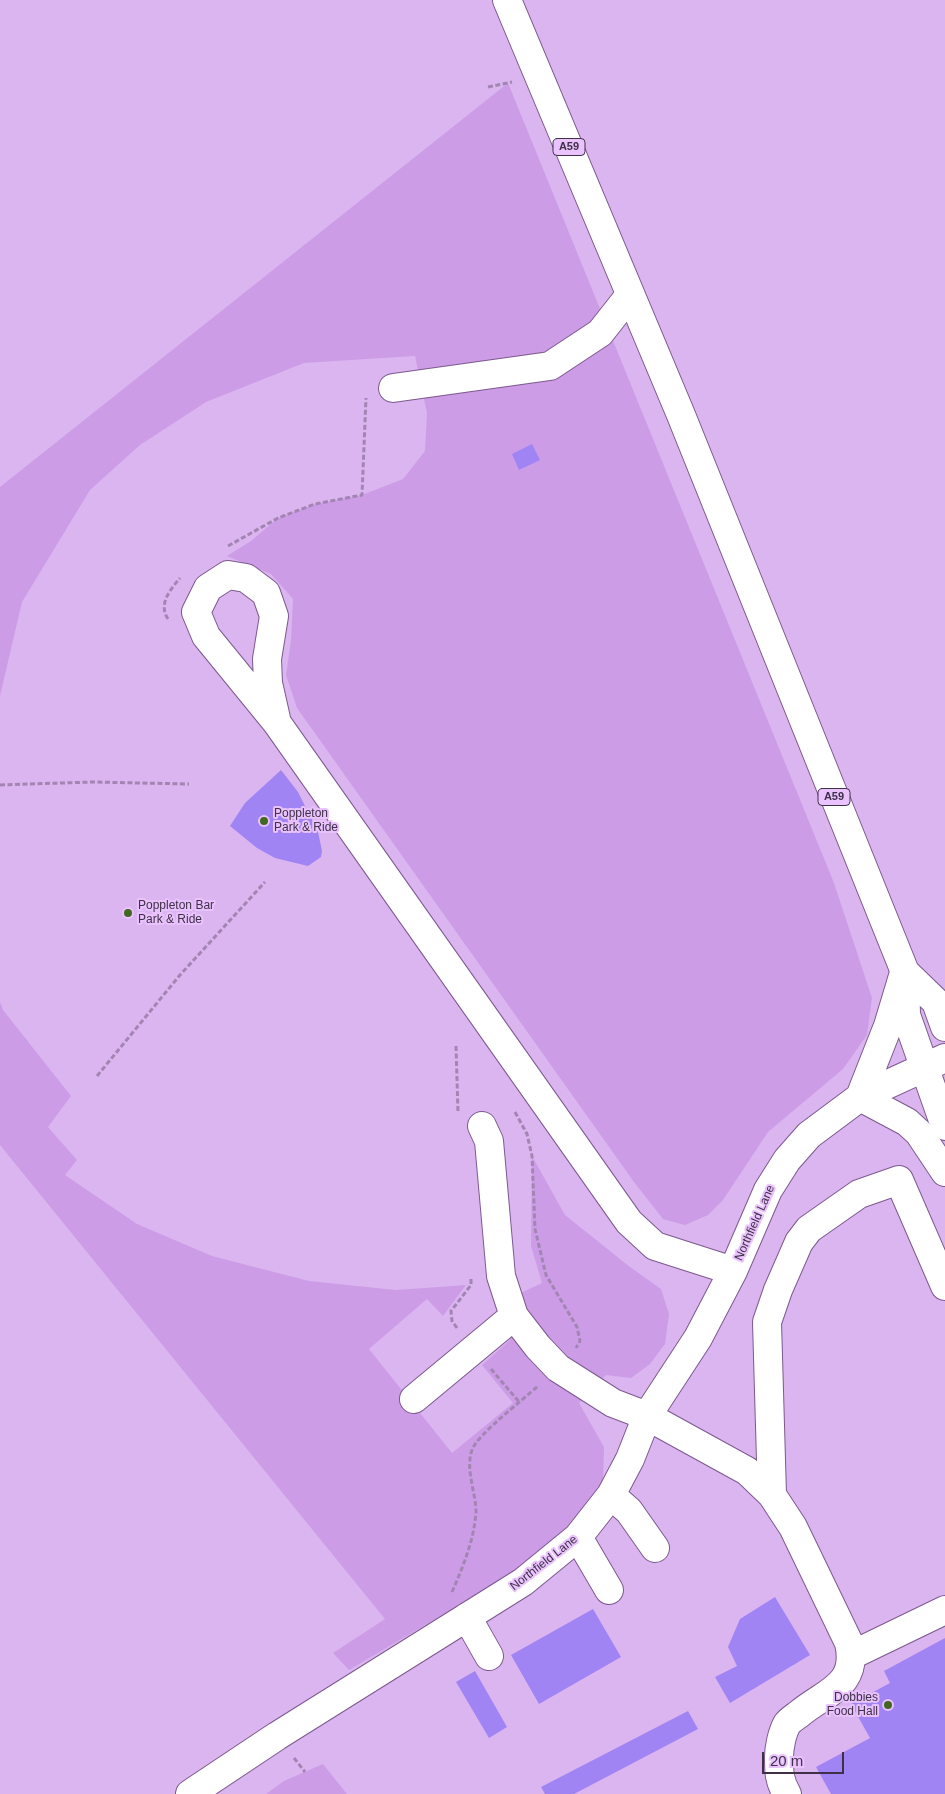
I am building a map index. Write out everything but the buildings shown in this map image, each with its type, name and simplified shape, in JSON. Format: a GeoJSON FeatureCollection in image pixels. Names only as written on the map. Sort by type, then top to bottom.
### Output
{"type":"FeatureCollection","features":[{"type":"Feature","properties":{"kind":"main road","name":"A59"},"geometry":{"type":"LineString","coordinates":[[507,0],[695,451],[905,972],[906,1015],[936,1062],[945,1126]]}},
{"type":"Feature","properties":{"kind":"main road"},"geometry":{"type":"LineString","coordinates":[[393,388],[550,366],[600,333],[630,295]]}},
{"type":"Feature","properties":{"kind":"main road"},"geometry":{"type":"LineString","coordinates":[[277,722],[268,683],[267,659],[274,616],[266,593],[246,578],[228,575],[208,588],[196,612],[206,636],[277,722],[629,1222],[655,1246],[733,1271]]}},
{"type":"Feature","properties":{"kind":"main road","name":"A59"},"geometry":{"type":"LineString","coordinates":[[905,972],[936,1002],[945,1026]]}},
{"type":"Feature","properties":{"kind":"main road"},"geometry":{"type":"LineString","coordinates":[[905,972],[888,1026],[860,1097],[907,1122],[920,1133],[945,1172]]}},
{"type":"Feature","properties":{"kind":"main road","name":"Northfield Lane"},"geometry":{"type":"LineString","coordinates":[[190,1794],[277,1736],[523,1582],[578,1537],[611,1494],[630,1459],[647,1416],[698,1338],[733,1271],[768,1190],[787,1160],[810,1135],[860,1097],[936,1062]]}},
{"type":"Feature","properties":{"kind":"main road"},"geometry":{"type":"LineString","coordinates":[[482,1126],[489,1141],[501,1276],[514,1316],[538,1348],[558,1368],[614,1403],[647,1416],[747,1471],[772,1495],[796,1534],[849,1643],[852,1655],[849,1673],[830,1694],[805,1709],[788,1723],[779,1750],[779,1779],[787,1794]]}},
{"type":"Feature","properties":{"kind":"main road"},"geometry":{"type":"LineString","coordinates":[[772,1495],[767,1322],[789,1266],[800,1242],[809,1229],[859,1194],[899,1180],[945,1286]]}},
{"type":"Feature","properties":{"kind":"main road"},"geometry":{"type":"LineString","coordinates":[[414,1399],[514,1316]]}},
{"type":"Feature","properties":{"kind":"main road"},"geometry":{"type":"LineString","coordinates":[[611,1494],[629,1511],[655,1548]]}},
{"type":"Feature","properties":{"kind":"main road"},"geometry":{"type":"LineString","coordinates":[[578,1537],[609,1590]]}},
{"type":"Feature","properties":{"kind":"main road"},"geometry":{"type":"LineString","coordinates":[[852,1655],[945,1610]]}},
{"type":"Feature","properties":{"kind":"main road"},"geometry":{"type":"LineString","coordinates":[[467,1618],[489,1656]]}},
{"type":"Feature","properties":{"kind":"path"},"geometry":{"type":"LineString","coordinates":[[0,785],[92,782],[189,784]]}},
{"type":"Feature","properties":{"kind":"path"},"geometry":{"type":"LineString","coordinates":[[97,1076],[180,975],[265,882]]}},
{"type":"Feature","properties":{"kind":"path"},"geometry":{"type":"LineString","coordinates":[[450,1597],[468,1554],[476,1512],[470,1466],[472,1450],[480,1439],[558,1368],[580,1341],[577,1327],[546,1275],[535,1228],[530,1149],[527,1134],[514,1111]]}},
{"type":"Feature","properties":{"kind":"shaded area"},"geometry":{"type":"Polygon","coordinates":[[[508,83],[834,883],[872,998],[867,1035],[843,1069],[768,1132],[723,1200],[708,1215],[685,1225],[663,1219],[634,1182],[297,708],[286,675],[291,640],[293,599],[271,574],[227,556],[251,541],[278,518],[315,504],[362,495],[403,479],[425,451],[427,413],[415,356],[304,363],[206,402],[140,445],[90,490],[22,602],[0,696],[0,487],[508,83]]]}},
{"type":"Feature","properties":{"kind":"shaded area"},"geometry":{"type":"Polygon","coordinates":[[[0,1002],[3,1010],[71,1096],[48,1127],[77,1160],[65,1175],[137,1224],[212,1256],[309,1281],[396,1290],[466,1285],[443,1316],[427,1299],[369,1349],[452,1453],[513,1403],[482,1365],[510,1340],[512,1297],[542,1283],[531,1246],[532,1156],[565,1215],[630,1267],[661,1289],[669,1314],[665,1344],[650,1364],[631,1378],[606,1375],[579,1403],[604,1447],[603,1480],[580,1516],[515,1572],[349,1670],[333,1653],[385,1619],[0,1145],[0,1002]]]}},
{"type":"Feature","properties":{"kind":"shaded area"},"geometry":{"type":"Polygon","coordinates":[[[323,1764],[347,1794],[266,1794],[284,1781],[323,1764]]]}},
{"type":"Feature","properties":{"kind":"place","name":"Poppleton Park & Ride"},"geometry":{"type":"Point","coordinates":[264,821]}},
{"type":"Feature","properties":{"kind":"place","name":"Poppleton Bar Park & Ride"},"geometry":{"type":"Point","coordinates":[128,913]}},
{"type":"Feature","properties":{"kind":"place","name":"Dobbies Food Hall"},"geometry":{"type":"Point","coordinates":[888,1705]}}]}
